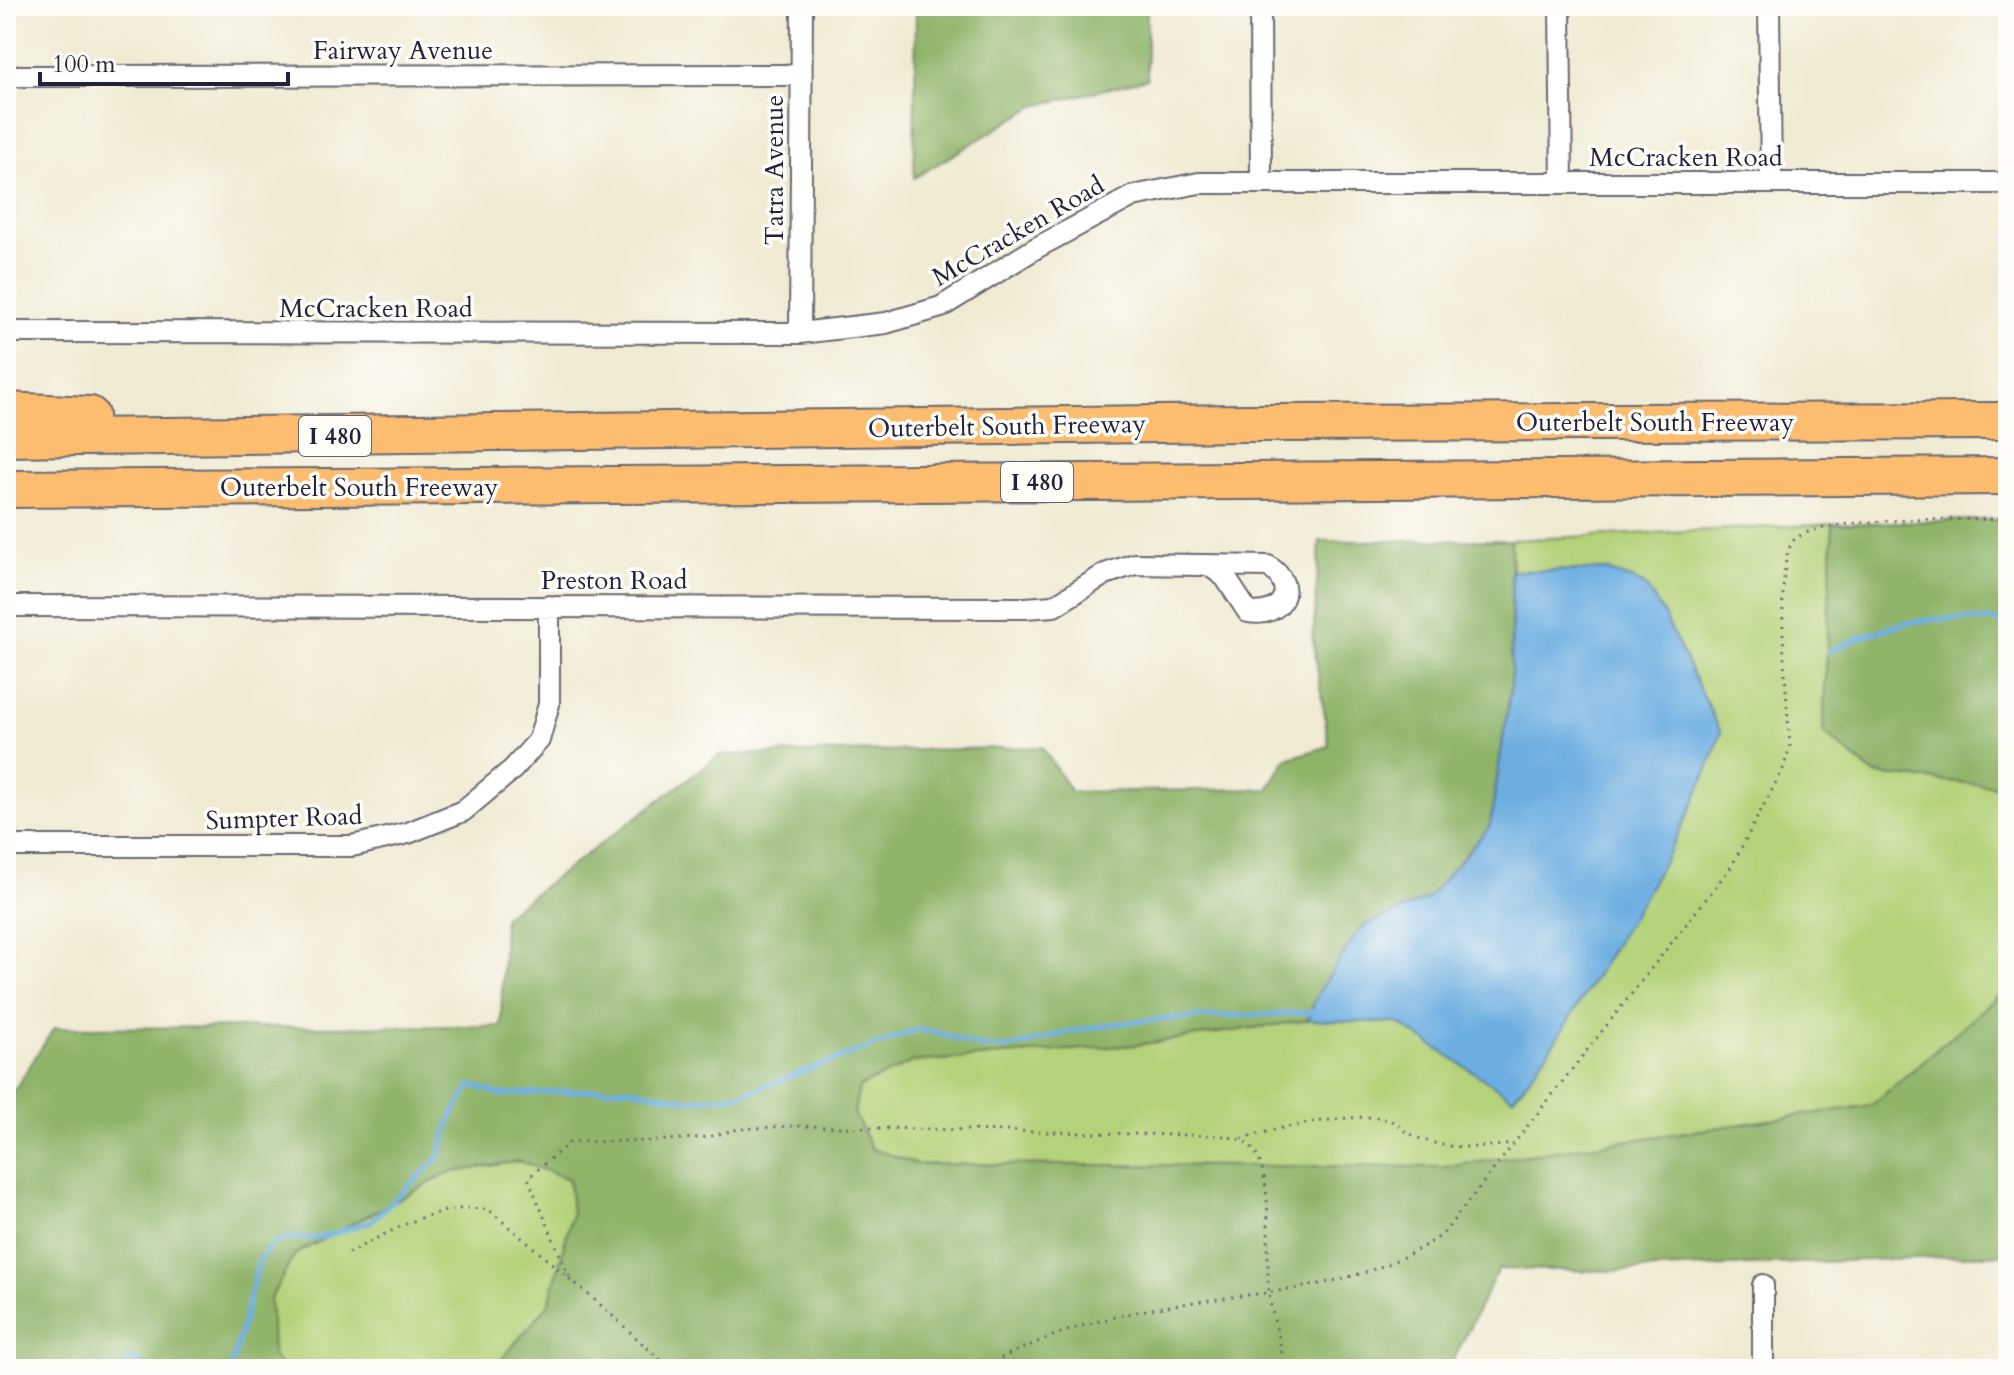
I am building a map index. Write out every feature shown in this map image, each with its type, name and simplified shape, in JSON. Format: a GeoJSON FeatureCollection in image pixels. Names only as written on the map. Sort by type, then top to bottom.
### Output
{"type":"FeatureCollection","features":[{"type":"Feature","properties":{"kind":"highway"},"geometry":{"type":"LineString","coordinates":[[6,411],[663,429]]}},
{"type":"Feature","properties":{"kind":"highway","name":"Outerbelt South Freeway"},"geometry":{"type":"LineString","coordinates":[[6,438],[663,429],[2008,421]]}},
{"type":"Feature","properties":{"kind":"highway","name":"Outerbelt South Freeway"},"geometry":{"type":"LineString","coordinates":[[6,489],[2008,476]]}},
{"type":"Feature","properties":{"kind":"highway"},"geometry":{"type":"LineString","coordinates":[[6,497],[66,489]]}},
{"type":"Feature","properties":{"kind":"street","name":"Tatra Avenue"},"geometry":{"type":"LineString","coordinates":[[800,333],[802,6]]}},
{"type":"Feature","properties":{"kind":"street"},"geometry":{"type":"LineString","coordinates":[[1260,6],[1261,183]]}},
{"type":"Feature","properties":{"kind":"street"},"geometry":{"type":"LineString","coordinates":[[1560,6],[1562,183]]}},
{"type":"Feature","properties":{"kind":"street"},"geometry":{"type":"LineString","coordinates":[[1769,6],[1771,183]]}},
{"type":"Feature","properties":{"kind":"street","name":"Fairway Avenue"},"geometry":{"type":"LineString","coordinates":[[6,76],[800,75]]}},
{"type":"Feature","properties":{"kind":"street","name":"McCracken Road"},"geometry":{"type":"LineString","coordinates":[[6,332],[800,333],[886,323],[941,307],[1036,248],[1133,196],[1199,183],[2008,183]]}},
{"type":"Feature","properties":{"kind":"street","name":"Preston Road"},"geometry":{"type":"LineString","coordinates":[[6,606],[1025,608],[1062,603],[1119,568],[1135,564],[1210,566]]}},
{"type":"Feature","properties":{"kind":"street","name":"Sumpter Road"},"geometry":{"type":"LineString","coordinates":[[6,846],[352,846],[408,833],[463,811],[513,769],[539,740],[549,704],[549,606]]}},
{"type":"Feature","properties":{"kind":"street"},"geometry":{"type":"LineString","coordinates":[[1763,1285],[1763,1369]]}},
{"type":"Feature","properties":{"kind":"path"},"geometry":{"type":"LineString","coordinates":[[979,1369],[1075,1325],[1166,1306],[1269,1293],[1368,1274],[1410,1257],[1442,1235],[1731,867],[1783,769],[1790,747],[1782,580],[1791,542],[1803,532],[1833,524],[2008,519]]}},
{"type":"Feature","properties":{"kind":"path"},"geometry":{"type":"LineString","coordinates":[[569,1277],[528,1178],[570,1142],[655,1141],[708,1137],[738,1129],[795,1126],[1157,1132],[1242,1139],[1290,1125],[1366,1117],[1389,1120],[1409,1134],[1436,1144],[1480,1147],[1512,1144]]}},
{"type":"Feature","properties":{"kind":"path"},"geometry":{"type":"LineString","coordinates":[[1242,1139],[1254,1150],[1264,1175],[1269,1293],[1283,1350],[1283,1369]]}},
{"type":"Feature","properties":{"kind":"path"},"geometry":{"type":"LineString","coordinates":[[348,1253],[420,1217],[471,1206],[489,1210],[569,1277],[670,1369]]}},
{"type":"Feature","properties":{"kind":"green space"},"geometry":{"type":"Polygon","coordinates":[[[916,6],[1147,6],[1147,79],[1035,106],[914,178],[916,6]]]}},
{"type":"Feature","properties":{"kind":"green space"},"geometry":{"type":"Polygon","coordinates":[[[2008,519],[2008,787],[1874,774],[1823,732],[1833,524],[2008,519]]]}},
{"type":"Feature","properties":{"kind":"green space"},"geometry":{"type":"Polygon","coordinates":[[[1833,524],[1823,732],[1874,774],[2008,787],[2008,988],[1872,1105],[1445,1167],[916,1164],[871,1148],[854,1113],[859,1087],[912,1062],[1136,1045],[1308,1020],[1398,1023],[1513,1098],[1721,733],[1662,611],[1644,584],[1607,570],[1512,571],[1511,540],[1833,524]]]}},
{"type":"Feature","properties":{"kind":"green space"},"geometry":{"type":"Polygon","coordinates":[[[1511,540],[1511,686],[1490,826],[1427,899],[1361,927],[1317,995],[1308,1020],[1136,1045],[912,1062],[859,1087],[854,1113],[871,1148],[916,1164],[1445,1167],[1872,1105],[2008,988],[2008,1254],[1613,1271],[1498,1269],[1449,1369],[493,1369],[549,1304],[572,1214],[569,1179],[519,1161],[448,1173],[295,1254],[270,1299],[272,1355],[283,1369],[6,1369],[6,1103],[54,1028],[501,1026],[504,916],[720,755],[1042,747],[1071,792],[1268,789],[1286,759],[1329,746],[1313,640],[1320,541],[1511,540]]]}},
{"type":"Feature","properties":{"kind":"green space"},"geometry":{"type":"Polygon","coordinates":[[[519,1161],[569,1179],[572,1214],[549,1304],[493,1369],[283,1369],[272,1355],[270,1299],[295,1254],[448,1173],[519,1161]]]}},
{"type":"Feature","properties":{"kind":"water"},"geometry":{"type":"Polygon","coordinates":[[[1607,570],[1644,584],[1662,611],[1721,733],[1699,792],[1671,848],[1575,1011],[1513,1098],[1398,1023],[1308,1020],[1317,995],[1361,927],[1427,899],[1490,826],[1511,686],[1512,571],[1607,570]]]}},
{"type":"Feature","properties":{"kind":"waterway"},"geometry":{"type":"LineString","coordinates":[[1829,651],[1896,625],[1936,619],[2008,622]]}},
{"type":"Feature","properties":{"kind":"waterway"},"geometry":{"type":"LineString","coordinates":[[231,1369],[259,1261],[270,1246],[287,1238],[319,1238],[370,1222],[438,1159],[451,1118],[471,1085],[501,1095],[628,1088],[689,1100],[741,1095],[916,1030],[983,1047],[1005,1048],[1112,1024],[1315,1012]]}},
{"type":"Feature","properties":{"kind":"waterway"},"geometry":{"type":"LineString","coordinates":[[121,1369],[133,1359],[147,1369]]}}]}
